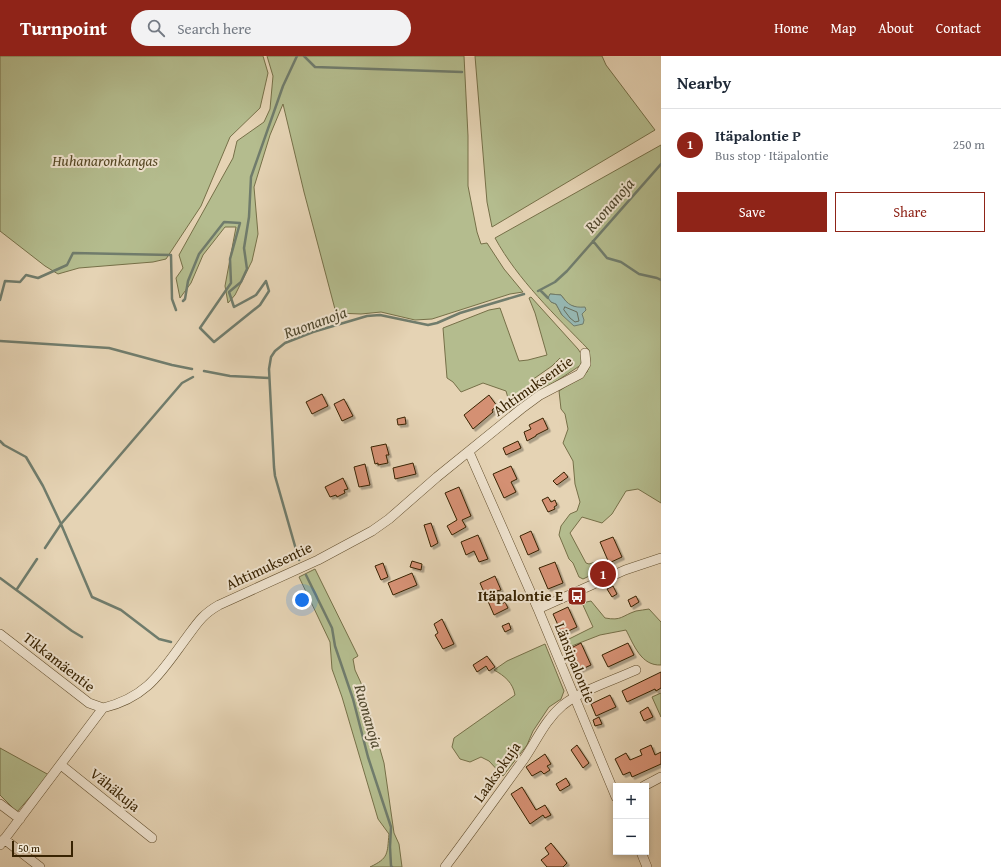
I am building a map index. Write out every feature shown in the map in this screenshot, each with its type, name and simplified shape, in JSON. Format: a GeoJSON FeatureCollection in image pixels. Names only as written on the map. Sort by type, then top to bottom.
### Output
{"type":"FeatureCollection","features":[{"type":"Feature","properties":{"kind":"street","name":"Ahtimuksentie"},"geometry":{"type":"LineString","coordinates":[[103,708],[125,702],[141,692],[157,678],[204,615],[219,605],[318,560],[372,531],[389,519],[437,477],[534,399],[580,374],[586,364],[585,353]]}},
{"type":"Feature","properties":{"kind":"street","name":"Länsipalontie"},"geometry":{"type":"LineString","coordinates":[[469,452],[538,609],[613,789]]}},
{"type":"Feature","properties":{"kind":"street"},"geometry":{"type":"LineString","coordinates":[[538,609],[625,570],[661,558]]}},
{"type":"Feature","properties":{"kind":"street","name":"Tikkamäentie"},"geometry":{"type":"LineString","coordinates":[[0,634],[89,703],[103,708]]}},
{"type":"Feature","properties":{"kind":"street","name":"Laaksokuja"},"geometry":{"type":"LineString","coordinates":[[445,867],[529,752],[548,720],[574,698],[636,670]]}},
{"type":"Feature","properties":{"kind":"street"},"geometry":{"type":"LineString","coordinates":[[40,867],[2,842],[103,708]]}},
{"type":"Feature","properties":{"kind":"street","name":"Vähäkuja"},"geometry":{"type":"LineString","coordinates":[[61,765],[152,838]]}},
{"type":"Feature","properties":{"kind":"street"},"geometry":{"type":"LineString","coordinates":[[649,783],[661,777]]}},
{"type":"Feature","properties":{"kind":"street"},"geometry":{"type":"LineString","coordinates":[[0,804],[20,819]]}},
{"type":"Feature","properties":{"kind":"street"},"geometry":{"type":"LineString","coordinates":[[642,855],[647,867]]}},
{"type":"Feature","properties":{"kind":"green space","name":"Huhanaronkangas"},"geometry":{"type":"Polygon","coordinates":[[[0,56],[263,56],[268,73],[260,108],[230,137],[201,206],[166,259],[153,262],[79,268],[58,274],[45,266],[0,231],[0,56]]]}},
{"type":"Feature","properties":{"kind":"green space"},"geometry":{"type":"Polygon","coordinates":[[[267,56],[464,56],[468,136],[468,186],[477,232],[481,244],[487,243],[504,269],[523,292],[510,294],[432,319],[415,320],[381,312],[361,314],[336,313],[304,192],[283,104],[270,135],[254,187],[258,234],[252,261],[235,295],[228,303],[225,286],[236,227],[225,227],[203,255],[191,283],[180,298],[176,278],[183,268],[179,255],[233,158],[237,141],[264,122],[270,109],[273,76],[267,56]]]}},
{"type":"Feature","properties":{"kind":"green space"},"geometry":{"type":"Polygon","coordinates":[[[475,56],[602,56],[606,65],[655,130],[492,227],[487,202],[475,56]]]}},
{"type":"Feature","properties":{"kind":"green space"},"geometry":{"type":"Polygon","coordinates":[[[661,145],[661,503],[638,489],[626,491],[612,514],[602,523],[582,517],[570,533],[586,563],[589,564],[601,560],[607,566],[583,579],[579,577],[573,563],[569,559],[559,535],[561,526],[570,514],[577,511],[580,502],[575,484],[573,461],[563,443],[568,429],[565,414],[561,409],[559,391],[587,372],[590,363],[589,350],[526,283],[495,238],[661,145]],[[550,294],[549,298],[551,302],[556,304],[562,315],[576,307],[569,305],[561,295],[550,294]]]}},
{"type":"Feature","properties":{"kind":"green space"},"geometry":{"type":"Polygon","coordinates":[[[531,297],[578,349],[582,355],[581,365],[528,400],[510,405],[506,391],[483,383],[461,392],[453,382],[447,378],[443,328],[489,310],[500,308],[519,361],[547,355],[535,313],[529,298],[531,297]],[[560,358],[552,366],[532,380],[542,380],[559,368],[562,362],[560,358]]]}},
{"type":"Feature","properties":{"kind":"green space"},"geometry":{"type":"Polygon","coordinates":[[[315,569],[358,656],[353,659],[355,670],[361,683],[384,763],[394,833],[399,844],[402,867],[370,867],[381,861],[386,855],[389,834],[378,819],[342,697],[332,669],[330,642],[299,577],[315,569]]]}},
{"type":"Feature","properties":{"kind":"green space"},"geometry":{"type":"Polygon","coordinates":[[[591,601],[605,618],[611,619],[615,619],[636,611],[649,609],[661,622],[661,665],[648,662],[639,654],[626,630],[600,635],[564,649],[563,642],[593,627],[582,603],[591,601]]]}},
{"type":"Feature","properties":{"kind":"green space"},"geometry":{"type":"Polygon","coordinates":[[[545,644],[564,691],[561,699],[549,707],[533,731],[527,745],[503,776],[489,761],[481,757],[470,762],[460,759],[452,747],[454,738],[515,695],[508,680],[494,670],[507,661],[545,644]]]}},
{"type":"Feature","properties":{"kind":"green space"},"geometry":{"type":"Polygon","coordinates":[[[661,693],[661,717],[652,697],[661,693]]]}},
{"type":"Feature","properties":{"kind":"green space"},"geometry":{"type":"Polygon","coordinates":[[[0,748],[49,775],[17,812],[0,795],[0,748]]]}},
{"type":"Feature","properties":{"kind":"water"},"geometry":{"type":"Polygon","coordinates":[[[550,294],[561,295],[566,301],[574,306],[585,307],[586,310],[582,314],[584,320],[583,324],[574,326],[562,315],[556,304],[551,302],[548,298],[550,294]]]}},
{"type":"Feature","properties":{"kind":"building"},"geometry":{"type":"Polygon","coordinates":[[[322,394],[328,406],[312,414],[306,402],[322,394]]]}},
{"type":"Feature","properties":{"kind":"building"},"geometry":{"type":"Polygon","coordinates":[[[489,395],[497,406],[492,410],[493,412],[473,429],[464,415],[489,395]]]}},
{"type":"Feature","properties":{"kind":"building"},"geometry":{"type":"Polygon","coordinates":[[[344,399],[353,416],[342,421],[334,404],[344,399]]]}},
{"type":"Feature","properties":{"kind":"building"},"geometry":{"type":"Polygon","coordinates":[[[405,417],[406,424],[398,425],[397,419],[405,417]]]}},
{"type":"Feature","properties":{"kind":"building"},"geometry":{"type":"Polygon","coordinates":[[[543,418],[548,429],[527,441],[524,432],[531,429],[529,425],[543,418]]]}},
{"type":"Feature","properties":{"kind":"building"},"geometry":{"type":"Polygon","coordinates":[[[518,441],[521,448],[506,455],[503,448],[518,441]]]}},
{"type":"Feature","properties":{"kind":"building"},"geometry":{"type":"Polygon","coordinates":[[[386,444],[389,455],[386,455],[388,463],[378,465],[378,463],[375,464],[371,447],[386,444]]]}},
{"type":"Feature","properties":{"kind":"building"},"geometry":{"type":"Polygon","coordinates":[[[413,463],[416,474],[395,479],[393,468],[413,463]]]}},
{"type":"Feature","properties":{"kind":"building"},"geometry":{"type":"Polygon","coordinates":[[[365,464],[370,485],[359,487],[354,467],[365,464]]]}},
{"type":"Feature","properties":{"kind":"building"},"geometry":{"type":"Polygon","coordinates":[[[511,466],[517,479],[511,482],[516,492],[504,498],[493,474],[511,466]]]}},
{"type":"Feature","properties":{"kind":"building"},"geometry":{"type":"Polygon","coordinates":[[[564,472],[568,477],[557,485],[553,481],[564,472]]]}},
{"type":"Feature","properties":{"kind":"building"},"geometry":{"type":"Polygon","coordinates":[[[343,478],[348,489],[344,490],[345,493],[337,497],[336,495],[330,497],[325,487],[343,478]]]}},
{"type":"Feature","properties":{"kind":"building"},"geometry":{"type":"Polygon","coordinates":[[[459,487],[471,516],[462,520],[466,527],[452,535],[447,526],[457,520],[445,493],[459,487]]]}},
{"type":"Feature","properties":{"kind":"building"},"geometry":{"type":"Polygon","coordinates":[[[548,497],[551,502],[555,500],[557,505],[554,507],[555,509],[548,512],[542,500],[548,497]]]}},
{"type":"Feature","properties":{"kind":"building"},"geometry":{"type":"Polygon","coordinates":[[[431,523],[438,543],[431,547],[424,525],[431,523]]]}},
{"type":"Feature","properties":{"kind":"building"},"geometry":{"type":"Polygon","coordinates":[[[531,531],[539,550],[528,555],[520,536],[531,531]]]}},
{"type":"Feature","properties":{"kind":"building"},"geometry":{"type":"Polygon","coordinates":[[[478,535],[488,559],[479,562],[474,551],[466,555],[461,542],[478,535]]]}},
{"type":"Feature","properties":{"kind":"building"},"geometry":{"type":"Polygon","coordinates":[[[613,537],[622,557],[609,563],[600,542],[613,537]]]}},
{"type":"Feature","properties":{"kind":"building"},"geometry":{"type":"Polygon","coordinates":[[[412,561],[422,564],[421,570],[410,567],[412,561]]]}},
{"type":"Feature","properties":{"kind":"building"},"geometry":{"type":"Polygon","coordinates":[[[555,562],[563,583],[548,589],[539,568],[555,562]]]}},
{"type":"Feature","properties":{"kind":"building"},"geometry":{"type":"Polygon","coordinates":[[[383,563],[388,577],[381,580],[375,566],[383,563]]]}},
{"type":"Feature","properties":{"kind":"building"},"geometry":{"type":"Polygon","coordinates":[[[412,573],[417,585],[393,595],[388,583],[412,573]]]}},
{"type":"Feature","properties":{"kind":"building"},"geometry":{"type":"Polygon","coordinates":[[[495,576],[501,590],[496,591],[502,604],[505,602],[508,608],[494,615],[480,583],[495,576]]]}},
{"type":"Feature","properties":{"kind":"building"},"geometry":{"type":"Polygon","coordinates":[[[613,586],[617,594],[612,597],[607,589],[613,586]]]}},
{"type":"Feature","properties":{"kind":"building"},"geometry":{"type":"Polygon","coordinates":[[[636,596],[639,602],[631,607],[628,600],[636,596]]]}},
{"type":"Feature","properties":{"kind":"building"},"geometry":{"type":"Polygon","coordinates":[[[568,607],[577,627],[562,634],[553,614],[568,607]]]}},
{"type":"Feature","properties":{"kind":"building"},"geometry":{"type":"Polygon","coordinates":[[[442,619],[454,644],[443,649],[435,635],[438,633],[434,624],[442,619]]]}},
{"type":"Feature","properties":{"kind":"building"},"geometry":{"type":"Polygon","coordinates":[[[509,623],[511,629],[505,632],[502,626],[509,623]]]}},
{"type":"Feature","properties":{"kind":"building"},"geometry":{"type":"Polygon","coordinates":[[[581,643],[591,665],[580,670],[569,654],[572,653],[569,649],[581,643]]]}},
{"type":"Feature","properties":{"kind":"building"},"geometry":{"type":"Polygon","coordinates":[[[628,643],[634,655],[608,667],[602,655],[628,643]]]}},
{"type":"Feature","properties":{"kind":"building"},"geometry":{"type":"Polygon","coordinates":[[[487,656],[495,667],[489,671],[486,666],[477,672],[473,665],[487,656]]]}},
{"type":"Feature","properties":{"kind":"building"},"geometry":{"type":"Polygon","coordinates":[[[661,672],[661,688],[656,691],[655,689],[627,702],[622,691],[661,672]]]}},
{"type":"Feature","properties":{"kind":"building"},"geometry":{"type":"Polygon","coordinates":[[[610,695],[616,707],[596,716],[591,704],[610,695]]]}},
{"type":"Feature","properties":{"kind":"building"},"geometry":{"type":"Polygon","coordinates":[[[648,707],[653,717],[644,721],[640,712],[648,707]]]}},
{"type":"Feature","properties":{"kind":"building"},"geometry":{"type":"Polygon","coordinates":[[[599,717],[602,724],[595,726],[593,720],[599,717]]]}},
{"type":"Feature","properties":{"kind":"building"},"geometry":{"type":"Polygon","coordinates":[[[577,745],[589,763],[583,768],[571,750],[577,745]]]}},
{"type":"Feature","properties":{"kind":"building"},"geometry":{"type":"Polygon","coordinates":[[[651,745],[655,755],[661,752],[661,764],[632,777],[630,772],[623,775],[615,759],[626,753],[630,760],[642,755],[640,750],[651,745]]]}},
{"type":"Feature","properties":{"kind":"building"},"geometry":{"type":"Polygon","coordinates":[[[545,754],[551,764],[547,766],[550,770],[544,774],[541,771],[532,776],[526,767],[545,754]]]}},
{"type":"Feature","properties":{"kind":"building"},"geometry":{"type":"Polygon","coordinates":[[[566,778],[570,785],[560,791],[556,784],[566,778]]]}},
{"type":"Feature","properties":{"kind":"building"},"geometry":{"type":"Polygon","coordinates":[[[522,787],[536,810],[545,805],[551,815],[545,818],[543,815],[530,824],[511,794],[522,787]]]}},
{"type":"Feature","properties":{"kind":"building"},"geometry":{"type":"Polygon","coordinates":[[[551,843],[567,863],[563,867],[547,867],[541,860],[549,854],[545,848],[551,843]]]}},
{"type":"Feature","properties":{"kind":"waterway"},"geometry":{"type":"LineString","coordinates":[[183,301],[185,299],[188,281],[199,254],[224,222],[240,223],[230,259],[231,283],[200,328],[214,342],[260,305],[269,291],[266,281],[256,295],[234,307],[229,292],[241,282],[247,269],[244,248],[249,217],[251,177],[283,86],[297,56]]}},
{"type":"Feature","properties":{"kind":"waterway"},"geometry":{"type":"LineString","coordinates":[[304,56],[315,67],[462,72]]}},
{"type":"Feature","properties":{"kind":"waterway","name":"Ruonanoja"},"geometry":{"type":"LineString","coordinates":[[538,291],[555,282],[567,271],[661,164]]}},
{"type":"Feature","properties":{"kind":"waterway"},"geometry":{"type":"LineString","coordinates":[[593,241],[607,258],[621,262],[639,274],[661,280]]}},
{"type":"Feature","properties":{"kind":"waterway"},"geometry":{"type":"LineString","coordinates":[[0,300],[5,281],[20,282],[26,275],[38,278],[67,265],[73,253],[171,255],[172,299],[176,310]]}},
{"type":"Feature","properties":{"kind":"waterway"},"geometry":{"type":"LineString","coordinates":[[540,290],[548,298]]}},
{"type":"Feature","properties":{"kind":"waterway","name":"Ruonanoja"},"geometry":{"type":"LineString","coordinates":[[299,560],[275,476],[269,369],[271,357],[275,351],[285,343],[313,332],[367,316],[380,315],[428,325],[437,323],[460,313],[524,294]]}},
{"type":"Feature","properties":{"kind":"waterway"},"geometry":{"type":"LineString","coordinates":[[0,341],[109,348],[192,369]]}},
{"type":"Feature","properties":{"kind":"waterway"},"geometry":{"type":"LineString","coordinates":[[204,371],[230,376],[269,378]]}},
{"type":"Feature","properties":{"kind":"waterway"},"geometry":{"type":"LineString","coordinates":[[45,548],[61,524],[182,383],[193,377]]}},
{"type":"Feature","properties":{"kind":"waterway"},"geometry":{"type":"LineString","coordinates":[[0,441],[4,445],[26,457],[43,486],[61,524],[92,597],[121,610],[159,639],[171,642]]}},
{"type":"Feature","properties":{"kind":"waterway"},"geometry":{"type":"LineString","coordinates":[[17,589],[37,559]]}},
{"type":"Feature","properties":{"kind":"waterway","name":"Ruonanoja"},"geometry":{"type":"LineString","coordinates":[[306,575],[332,628],[335,646],[353,699],[368,757],[391,827],[390,847],[392,867]]}},
{"type":"Feature","properties":{"kind":"waterway"},"geometry":{"type":"LineString","coordinates":[[0,578],[82,637]]}},
{"type":"Feature","properties":{"kind":"place","name":"Itäpalontie P"},"geometry":{"type":"Point","coordinates":[603,574]}},
{"type":"Feature","properties":{"kind":"place","name":"Itäpalontie E"},"geometry":{"type":"Point","coordinates":[577,596]}}]}
